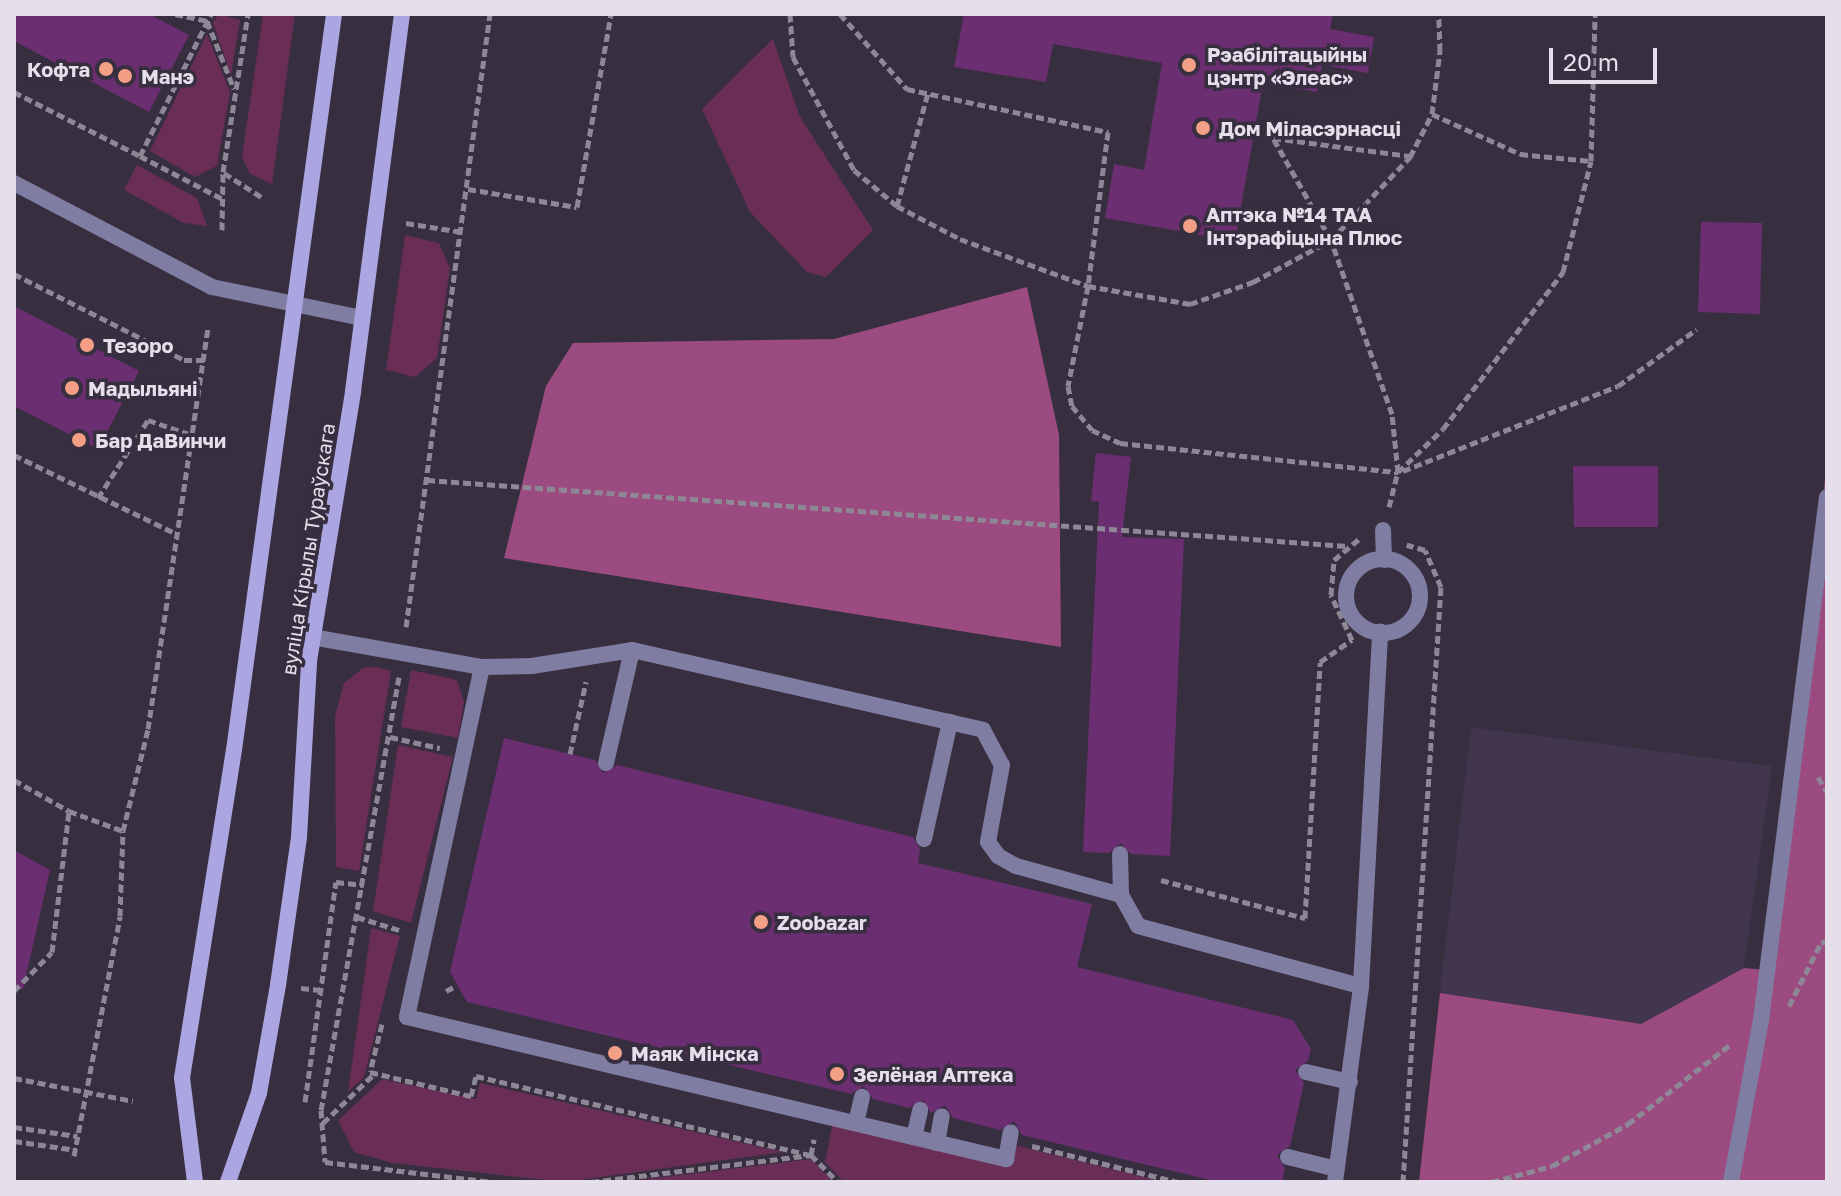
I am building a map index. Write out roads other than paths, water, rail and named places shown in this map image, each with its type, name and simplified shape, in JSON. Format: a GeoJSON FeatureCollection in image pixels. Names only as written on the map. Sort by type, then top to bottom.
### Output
{"type":"FeatureCollection","features":[{"type":"Feature","properties":{"kind":"main road"},"geometry":{"type":"LineString","coordinates":[[195,1182],[182,1078],[234,750],[334,14]]}},
{"type":"Feature","properties":{"kind":"main road","name":"вуліца Кірылы Тураўскага"},"geometry":{"type":"LineString","coordinates":[[228,1182],[259,1093],[278,985],[299,837],[312,637],[362,318],[402,14]]}},
{"type":"Feature","properties":{"kind":"street"},"geometry":{"type":"LineString","coordinates":[[14,183],[212,287],[292,306],[362,318]]}},
{"type":"Feature","properties":{"kind":"street"},"geometry":{"type":"LineString","coordinates":[[1731,1182],[1761,1020],[1827,497]]}},
{"type":"Feature","properties":{"kind":"street"},"geometry":{"type":"LineString","coordinates":[[1383,530],[1384,560]]}},
{"type":"Feature","properties":{"kind":"street"},"geometry":{"type":"LineString","coordinates":[[1384,560],[1409,570],[1420,602],[1409,623],[1380,632],[1354,619],[1346,596],[1355,572],[1384,560]]}},
{"type":"Feature","properties":{"kind":"street"},"geometry":{"type":"LineString","coordinates":[[1288,1157],[1336,1175],[1361,986],[1380,632]]}},
{"type":"Feature","properties":{"kind":"street"},"geometry":{"type":"LineString","coordinates":[[312,637],[482,667],[532,666],[632,650],[983,730],[1002,765],[988,842],[998,856],[1016,866],[1121,895]]}},
{"type":"Feature","properties":{"kind":"street"},"geometry":{"type":"LineString","coordinates":[[606,763],[632,650]]}},
{"type":"Feature","properties":{"kind":"street"},"geometry":{"type":"LineString","coordinates":[[482,667],[407,1017],[1006,1159],[1011,1132]]}},
{"type":"Feature","properties":{"kind":"street"},"geometry":{"type":"LineString","coordinates":[[924,839],[950,722]]}},
{"type":"Feature","properties":{"kind":"street"},"geometry":{"type":"LineString","coordinates":[[1120,854],[1121,895],[1138,926],[1361,986]]}},
{"type":"Feature","properties":{"kind":"street"},"geometry":{"type":"LineString","coordinates":[[1306,1072],[1350,1082]]}},
{"type":"Feature","properties":{"kind":"street"},"geometry":{"type":"LineString","coordinates":[[856,1123],[862,1097]]}},
{"type":"Feature","properties":{"kind":"street"},"geometry":{"type":"LineString","coordinates":[[914,1137],[920,1110]]}},
{"type":"Feature","properties":{"kind":"street"},"geometry":{"type":"LineString","coordinates":[[937,1143],[942,1116]]}},
{"type":"Feature","properties":{"kind":"place","name":"Рэабілітацыйны цэнтр «Элеас»"},"geometry":{"type":"Point","coordinates":[1189,65]}},
{"type":"Feature","properties":{"kind":"place","name":"Кофта"},"geometry":{"type":"Point","coordinates":[106,69]}},
{"type":"Feature","properties":{"kind":"place","name":"Манэ"},"geometry":{"type":"Point","coordinates":[125,76]}},
{"type":"Feature","properties":{"kind":"place","name":"Дом Міласэрнасці"},"geometry":{"type":"Point","coordinates":[1203,128]}},
{"type":"Feature","properties":{"kind":"place","name":"Аптэка №14 ТАА Інтэрафіцына Плюс"},"geometry":{"type":"Point","coordinates":[1190,226]}},
{"type":"Feature","properties":{"kind":"place","name":"Тезоро"},"geometry":{"type":"Point","coordinates":[87,345]}},
{"type":"Feature","properties":{"kind":"place","name":"Мадыльяні"},"geometry":{"type":"Point","coordinates":[72,388]}},
{"type":"Feature","properties":{"kind":"place","name":"Бар ДаВинчи"},"geometry":{"type":"Point","coordinates":[79,440]}},
{"type":"Feature","properties":{"kind":"place","name":"Zoobazar"},"geometry":{"type":"Point","coordinates":[761,922]}},
{"type":"Feature","properties":{"kind":"place","name":"Маяк Мінска"},"geometry":{"type":"Point","coordinates":[615,1053]}},
{"type":"Feature","properties":{"kind":"place","name":"Зелёная Аптека"},"geometry":{"type":"Point","coordinates":[837,1074]}}]}
